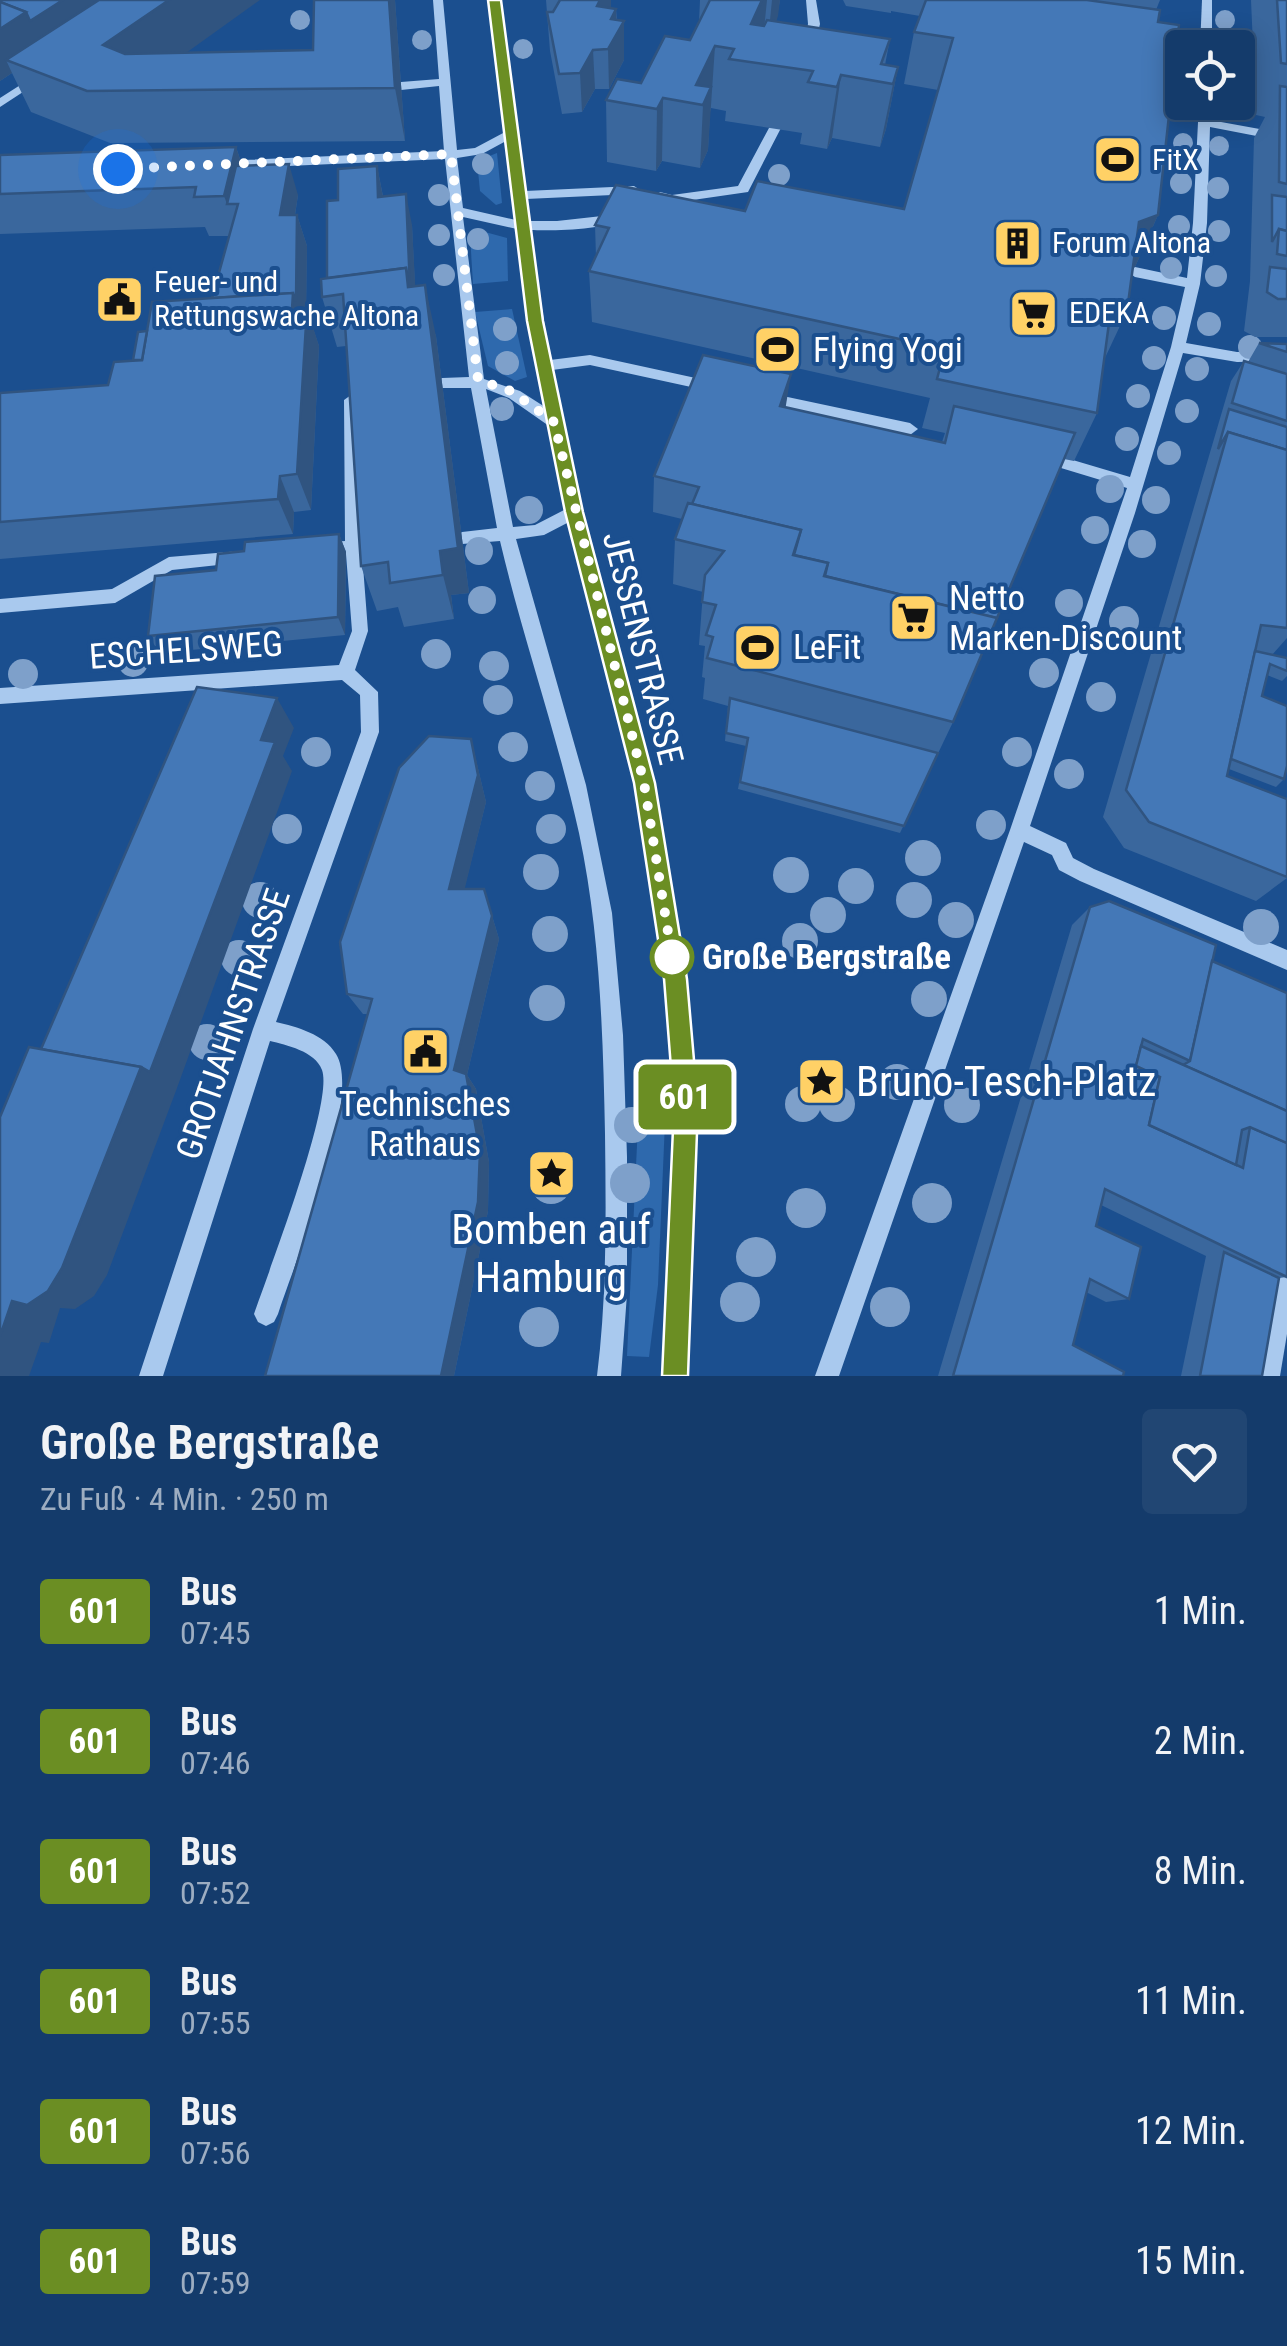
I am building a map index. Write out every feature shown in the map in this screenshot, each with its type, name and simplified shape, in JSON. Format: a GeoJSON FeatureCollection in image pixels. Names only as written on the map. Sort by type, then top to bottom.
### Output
{"type":"FeatureCollection","features":[{"type":"Feature","properties":{"kind":"street"},"geometry":{"type":"LineString","coordinates":[[438,0],[451,154],[478,380],[507,536],[588,835],[603,937],[614,1044],[617,1236],[617,1314],[609,1376]]}},
{"type":"Feature","properties":{"kind":"street","name":"JESSENSTRASSE"},"geometry":{"type":"LineString","coordinates":[[494,0],[554,422],[644,783],[675,979],[686,1106],[675,1376]]}},
{"type":"Feature","properties":{"kind":"street"},"geometry":{"type":"LineString","coordinates":[[806,54],[814,24],[811,0]]}},
{"type":"Feature","properties":{"kind":"street"},"geometry":{"type":"LineString","coordinates":[[1206,30],[1207,0]]}},
{"type":"Feature","properties":{"kind":"street"},"geometry":{"type":"LineString","coordinates":[[0,104],[47,72]]}},
{"type":"Feature","properties":{"kind":"street"},"geometry":{"type":"LineString","coordinates":[[401,86],[444,82]]}},
{"type":"Feature","properties":{"kind":"street"},"geometry":{"type":"LineString","coordinates":[[827,1376],[1020,830],[1178,347],[1193,284],[1203,120]]}},
{"type":"Feature","properties":{"kind":"street"},"geometry":{"type":"LineString","coordinates":[[1223,120],[1255,133],[1287,138]]}},
{"type":"Feature","properties":{"kind":"street"},"geometry":{"type":"LineString","coordinates":[[458,211],[524,228],[638,214],[672,199],[742,189],[775,128]]}},
{"type":"Feature","properties":{"kind":"street"},"geometry":{"type":"LineString","coordinates":[[213,166],[451,154],[478,150],[512,132]]}},
{"type":"Feature","properties":{"kind":"street"},"geometry":{"type":"LineString","coordinates":[[520,194],[628,189],[672,199]]}},
{"type":"Feature","properties":{"kind":"street"},"geometry":{"type":"LineString","coordinates":[[1135,272],[1193,284]]}},
{"type":"Feature","properties":{"kind":"street"},"geometry":{"type":"LineString","coordinates":[[1178,347],[1237,356],[1287,356]]}},
{"type":"Feature","properties":{"kind":"street"},"geometry":{"type":"LineString","coordinates":[[544,366],[590,360],[722,388]]}},
{"type":"Feature","properties":{"kind":"street"},"geometry":{"type":"LineString","coordinates":[[442,384],[478,380],[511,391],[554,422]]}},
{"type":"Feature","properties":{"kind":"street"},"geometry":{"type":"LineString","coordinates":[[741,392],[910,429]]}},
{"type":"Feature","properties":{"kind":"street"},"geometry":{"type":"LineString","coordinates":[[345,672],[360,631],[353,546],[356,393]]}},
{"type":"Feature","properties":{"kind":"street"},"geometry":{"type":"LineString","coordinates":[[1066,464],[1136,484]]}},
{"type":"Feature","properties":{"kind":"street"},"geometry":{"type":"LineString","coordinates":[[462,538],[507,536],[550,527],[574,512]]}},
{"type":"Feature","properties":{"kind":"street"},"geometry":{"type":"LineString","coordinates":[[298,552],[373,546]]}},
{"type":"Feature","properties":{"kind":"street"},"geometry":{"type":"LineString","coordinates":[[0,606],[114,596],[169,564],[261,555]]}},
{"type":"Feature","properties":{"kind":"street","name":"GROTJAHNSTRASSE"},"geometry":{"type":"LineString","coordinates":[[151,1376],[263,1029],[370,732],[369,692],[345,672]]}},
{"type":"Feature","properties":{"kind":"street","name":"ESCHELSWEG"},"geometry":{"type":"LineString","coordinates":[[0,696],[345,672]]}},
{"type":"Feature","properties":{"kind":"street"},"geometry":{"type":"LineString","coordinates":[[1020,830],[1059,848],[1066,864],[1087,875],[1287,960]]}},
{"type":"Feature","properties":{"kind":"street"},"geometry":{"type":"LineString","coordinates":[[263,1029],[299,1039],[320,1051],[333,1069],[333,1106],[266,1314]]}},
{"type":"Feature","properties":{"kind":"street"},"geometry":{"type":"LineString","coordinates":[[1268,1376],[1287,1266]]}},
{"type":"Feature","properties":{"kind":"shaded area"},"geometry":{"type":"Polygon","coordinates":[[[497,153],[502,203],[496,205],[480,191],[477,161],[497,153]]]}},
{"type":"Feature","properties":{"kind":"shaded area"},"geometry":{"type":"Polygon","coordinates":[[[474,229],[507,238],[508,281],[473,284],[470,235],[474,229]]]}},
{"type":"Feature","properties":{"kind":"shaded area"},"geometry":{"type":"Polygon","coordinates":[[[512,309],[527,377],[515,381],[488,366],[475,312],[512,309]]]}},
{"type":"Feature","properties":{"kind":"shaded area"},"geometry":{"type":"Polygon","coordinates":[[[657,1104],[665,1122],[658,1285],[649,1357],[627,1356],[638,1124],[657,1104]]]}},
{"type":"Feature","properties":{"kind":"building"},"geometry":{"type":"Polygon","coordinates":[[[1,0],[63,0],[30,21],[26,12],[1,0]]]}},
{"type":"Feature","properties":{"kind":"building"},"geometry":{"type":"Polygon","coordinates":[[[99,0],[169,0],[103,45],[125,54],[313,50],[314,0],[389,0],[395,88],[87,91],[6,60],[99,0]]]}},
{"type":"Feature","properties":{"kind":"building"},"geometry":{"type":"Polygon","coordinates":[[[560,0],[600,0],[597,6],[616,9],[611,19],[624,21],[608,49],[593,50],[580,73],[559,74],[547,12],[553,12],[560,0]]]}},
{"type":"Feature","properties":{"kind":"building"},"geometry":{"type":"Polygon","coordinates":[[[710,0],[762,0],[751,24],[764,26],[767,20],[890,39],[881,64],[898,67],[893,84],[841,75],[837,87],[808,82],[813,71],[729,59],[734,49],[715,46],[696,85],[711,87],[703,105],[663,98],[657,109],[606,100],[617,79],[641,83],[665,36],[690,40],[710,0]]]}},
{"type":"Feature","properties":{"kind":"building","name":"Forum Altona"},"geometry":{"type":"Polygon","coordinates":[[[926,0],[1087,0],[1160,10],[1158,22],[1179,25],[1178,30],[1165,30],[1165,120],[1168,120],[1158,215],[1139,222],[1127,311],[1111,308],[1097,413],[937,379],[945,349],[589,271],[609,228],[595,225],[616,185],[745,211],[757,181],[904,209],[953,38],[914,32],[926,0]]]}},
{"type":"Feature","properties":{"kind":"building"},"geometry":{"type":"Polygon","coordinates":[[[1277,0],[1287,0],[1287,64],[1281,63],[1277,0]]]}},
{"type":"Feature","properties":{"kind":"building"},"geometry":{"type":"Polygon","coordinates":[[[0,2],[26,12],[0,29],[0,2]]]}},
{"type":"Feature","properties":{"kind":"building"},"geometry":{"type":"Polygon","coordinates":[[[1280,86],[1287,87],[1287,184],[1279,182],[1280,86]]]}},
{"type":"Feature","properties":{"kind":"building"},"geometry":{"type":"Polygon","coordinates":[[[236,147],[224,196],[194,197],[196,187],[0,194],[0,155],[236,147]]]}},
{"type":"Feature","properties":{"kind":"building"},"geometry":{"type":"Polygon","coordinates":[[[289,164],[280,215],[297,215],[296,301],[293,293],[212,298],[238,204],[227,204],[236,166],[289,164]]]}},
{"type":"Feature","properties":{"kind":"building"},"geometry":{"type":"Polygon","coordinates":[[[377,166],[378,197],[406,194],[410,287],[406,268],[327,278],[327,201],[338,200],[338,169],[377,166]]]}},
{"type":"Feature","properties":{"kind":"building"},"geometry":{"type":"Polygon","coordinates":[[[1272,195],[1287,197],[1287,231],[1279,229],[1272,242],[1272,195]]]}},
{"type":"Feature","properties":{"kind":"building"},"geometry":{"type":"Polygon","coordinates":[[[1279,229],[1287,231],[1287,256],[1277,254],[1279,229]]]}},
{"type":"Feature","properties":{"kind":"building"},"geometry":{"type":"Polygon","coordinates":[[[1270,267],[1287,269],[1287,299],[1267,292],[1270,267]]]}},
{"type":"Feature","properties":{"kind":"building"},"geometry":{"type":"Polygon","coordinates":[[[406,268],[408,287],[425,285],[458,548],[440,551],[443,575],[390,583],[388,562],[361,566],[343,294],[322,297],[321,279],[406,268]]]}},
{"type":"Feature","properties":{"kind":"building"},"geometry":{"type":"Polygon","coordinates":[[[293,293],[292,309],[307,308],[297,474],[280,476],[278,499],[0,522],[0,393],[108,385],[114,362],[142,360],[152,302],[293,293]]]}},
{"type":"Feature","properties":{"kind":"building"},"geometry":{"type":"Polygon","coordinates":[[[147,331],[142,360],[133,360],[138,332],[147,331]]]}},
{"type":"Feature","properties":{"kind":"building"},"geometry":{"type":"Polygon","coordinates":[[[1259,343],[1287,344],[1287,352],[1259,343]]]}},
{"type":"Feature","properties":{"kind":"building"},"geometry":{"type":"Polygon","coordinates":[[[703,355],[791,374],[780,406],[945,443],[954,406],[1075,433],[997,618],[825,576],[828,563],[794,555],[801,530],[692,504],[699,487],[654,476],[703,355]]]}},
{"type":"Feature","properties":{"kind":"building"},"geometry":{"type":"Polygon","coordinates":[[[1244,361],[1287,374],[1287,421],[1232,403],[1244,361]]]}},
{"type":"Feature","properties":{"kind":"building"},"geometry":{"type":"Polygon","coordinates":[[[1229,409],[1287,427],[1287,450],[1228,432],[1218,449],[1229,409]]]}},
{"type":"Feature","properties":{"kind":"building"},"geometry":{"type":"Polygon","coordinates":[[[1228,432],[1287,450],[1287,628],[1261,625],[1227,776],[1287,799],[1287,877],[1149,822],[1126,790],[1228,432]]]}},
{"type":"Feature","properties":{"kind":"building"},"geometry":{"type":"Polygon","coordinates":[[[688,503],[801,530],[793,555],[828,563],[824,576],[997,618],[953,722],[707,658],[713,637],[706,635],[716,605],[702,602],[705,575],[724,551],[675,539],[688,503]]]}},
{"type":"Feature","properties":{"kind":"building"},"geometry":{"type":"Polygon","coordinates":[[[339,534],[338,617],[148,636],[155,576],[216,570],[218,554],[244,551],[245,542],[339,534]]]}},
{"type":"Feature","properties":{"kind":"building"},"geometry":{"type":"Polygon","coordinates":[[[1255,651],[1287,658],[1287,671],[1270,664],[1262,696],[1287,706],[1284,779],[1231,759],[1255,651]]]}},
{"type":"Feature","properties":{"kind":"building"},"geometry":{"type":"Polygon","coordinates":[[[197,687],[277,698],[261,740],[275,742],[150,1072],[141,1067],[41,1049],[197,687]]]}},
{"type":"Feature","properties":{"kind":"building"},"geometry":{"type":"Polygon","coordinates":[[[730,698],[938,753],[904,826],[740,782],[748,738],[726,733],[730,698]]]}},
{"type":"Feature","properties":{"kind":"building","name":"Technisches Rathaus"},"geometry":{"type":"Polygon","coordinates":[[[429,736],[471,739],[478,775],[449,889],[484,889],[492,916],[454,1070],[466,1074],[480,1151],[478,1202],[441,1376],[265,1376],[372,999],[347,994],[340,942],[399,768],[429,736]]]}},
{"type":"Feature","properties":{"kind":"building"},"geometry":{"type":"Polygon","coordinates":[[[1109,901],[1216,945],[1190,1061],[1143,1039],[1136,1066],[1160,1077],[1149,1125],[1243,1168],[1250,1127],[1287,1143],[1287,1277],[1105,1189],[1096,1226],[1141,1247],[1129,1299],[1090,1279],[1073,1345],[1124,1372],[1123,1376],[953,1376],[1090,907],[1109,901]]]}},
{"type":"Feature","properties":{"kind":"building"},"geometry":{"type":"Polygon","coordinates":[[[1212,961],[1287,993],[1287,1111],[1183,1065],[1190,1061],[1212,961]]]}},
{"type":"Feature","properties":{"kind":"building"},"geometry":{"type":"Polygon","coordinates":[[[1141,1046],[1287,1111],[1287,1143],[1250,1127],[1242,1130],[1236,1165],[1149,1125],[1160,1077],[1136,1066],[1141,1046]]]}},
{"type":"Feature","properties":{"kind":"building"},"geometry":{"type":"Polygon","coordinates":[[[29,1047],[141,1067],[62,1268],[48,1291],[27,1305],[12,1301],[0,1336],[0,1117],[29,1047]]]}},
{"type":"Feature","properties":{"kind":"building"},"geometry":{"type":"Polygon","coordinates":[[[1224,1252],[1279,1278],[1262,1376],[1200,1376],[1224,1252]]]}},
{"type":"Feature","properties":{"kind":"bus line","name":"601"},"geometry":{"type":"LineString","coordinates":[[495,0],[535,321],[574,512],[644,783],[675,979],[686,1106],[675,1376]]}},
{"type":"Feature","properties":{"kind":"place","name":"FitX"},"geometry":{"type":"Point","coordinates":[1117,160]}},
{"type":"Feature","properties":{"kind":"place","name":"Forum Altona"},"geometry":{"type":"Point","coordinates":[1017,243]}},
{"type":"Feature","properties":{"kind":"place","name":"Feuer- und Rettungswache Altona"},"geometry":{"type":"Point","coordinates":[119,299]}},
{"type":"Feature","properties":{"kind":"place","name":"EDEKA"},"geometry":{"type":"Point","coordinates":[1034,313]}},
{"type":"Feature","properties":{"kind":"place","name":"Flying Yogi"},"geometry":{"type":"Point","coordinates":[778,350]}},
{"type":"Feature","properties":{"kind":"place","name":"Netto Marken-Discount"},"geometry":{"type":"Point","coordinates":[914,618]}},
{"type":"Feature","properties":{"kind":"place","name":"LeFit"},"geometry":{"type":"Point","coordinates":[758,647]}},
{"type":"Feature","properties":{"kind":"place","name":"Große Bergstraße"},"geometry":{"type":"Point","coordinates":[672,957]}},
{"type":"Feature","properties":{"kind":"place","name":"Technisches Rathaus"},"geometry":{"type":"Point","coordinates":[425,1052]}},
{"type":"Feature","properties":{"kind":"place","name":"Bruno-Tesch-Platz"},"geometry":{"type":"Point","coordinates":[821,1081]}},
{"type":"Feature","properties":{"kind":"place","name":"Bomben auf Hamburg"},"geometry":{"type":"Point","coordinates":[551,1173]}},
{"type":"Feature","properties":{"kind":"route"},"geometry":{"type":"LineString","coordinates":[[118,169],[451,154],[478,380],[511,391],[554,422],[644,783],[672,957]]}}]}
